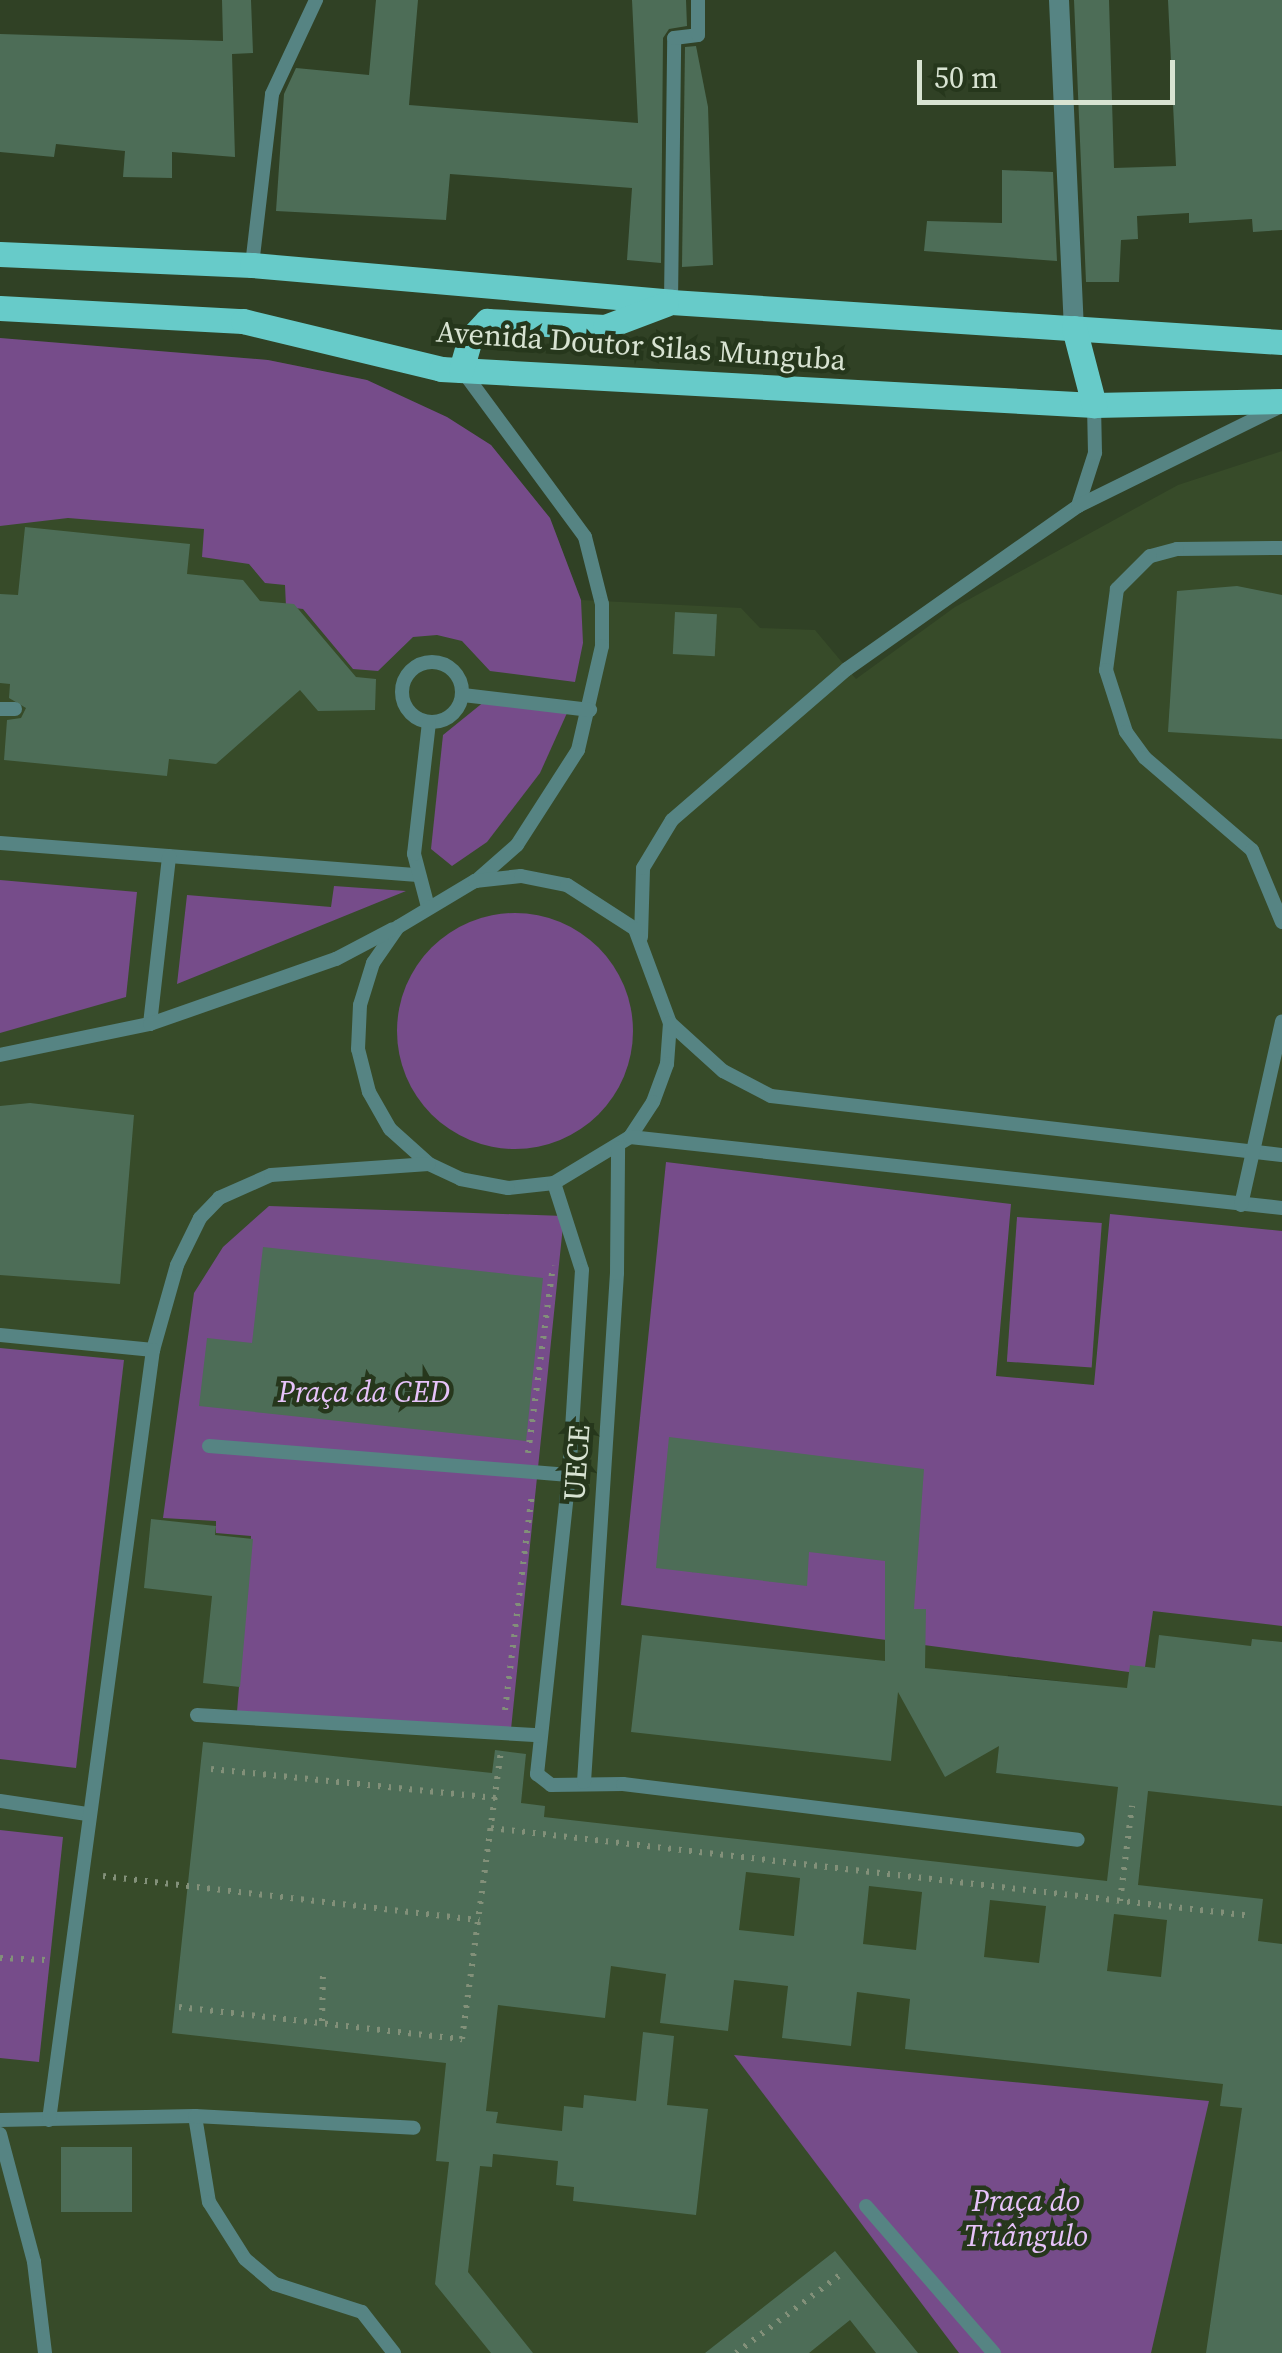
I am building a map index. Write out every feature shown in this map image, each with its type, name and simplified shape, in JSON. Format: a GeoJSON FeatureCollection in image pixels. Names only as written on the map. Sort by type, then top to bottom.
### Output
{"type":"FeatureCollection","features":[{"type":"Feature","properties":{"kind":"main road","name":"Avenida Doutor Silas Munguba"},"geometry":{"type":"LineString","coordinates":[[0,254],[252,265],[671,302],[1282,342]]}},
{"type":"Feature","properties":{"kind":"main road"},"geometry":{"type":"LineString","coordinates":[[461,370],[470,340],[486,321],[606,328],[671,302]]}},
{"type":"Feature","properties":{"kind":"main road","name":"Avenida Doutor Silas Munguba"},"geometry":{"type":"LineString","coordinates":[[0,308],[243,320],[461,370],[1094,405],[1282,403]]}},
{"type":"Feature","properties":{"kind":"main road"},"geometry":{"type":"LineString","coordinates":[[1074,328],[1094,405]]}},
{"type":"Feature","properties":{"kind":"street"},"geometry":{"type":"LineString","coordinates":[[1059,0],[1074,328]]}},
{"type":"Feature","properties":{"kind":"lane"},"geometry":{"type":"LineString","coordinates":[[252,265],[272,94],[316,0]]}},
{"type":"Feature","properties":{"kind":"lane"},"geometry":{"type":"LineString","coordinates":[[671,302],[674,38],[698,35],[698,0]]}},
{"type":"Feature","properties":{"kind":"lane"},"geometry":{"type":"LineString","coordinates":[[0,1055],[150,1024],[336,958],[475,881],[517,845],[561,782],[590,710],[602,604],[585,537],[461,370]]}},
{"type":"Feature","properties":{"kind":"lane"},"geometry":{"type":"LineString","coordinates":[[398,927],[373,963],[364,991],[358,1049],[369,1092],[390,1129],[429,1164],[461,1179],[508,1188],[554,1183],[624,1142],[653,1102],[667,1064],[670,1023],[641,937],[643,868],[672,820],[847,668],[1078,506],[1282,403]]}},
{"type":"Feature","properties":{"kind":"lane"},"geometry":{"type":"LineString","coordinates":[[1078,506],[1095,453],[1094,405]]}},
{"type":"Feature","properties":{"kind":"lane"},"geometry":{"type":"LineString","coordinates":[[1282,548],[1176,549],[1150,556],[1117,589],[1106,670],[1126,732],[1146,758],[1252,850],[1282,922]]}},
{"type":"Feature","properties":{"kind":"lane"},"geometry":{"type":"LineString","coordinates":[[429,662],[446,665],[460,677],[463,695],[458,710],[429,723],[412,716],[402,702],[402,683],[412,668],[429,662]]}},
{"type":"Feature","properties":{"kind":"lane"},"geometry":{"type":"LineString","coordinates":[[463,695],[590,710]]}},
{"type":"Feature","properties":{"kind":"lane"},"geometry":{"type":"LineString","coordinates":[[428,907],[418,875],[415,832],[429,723]]}},
{"type":"Feature","properties":{"kind":"lane"},"geometry":{"type":"LineString","coordinates":[[0,844],[418,875]]}},
{"type":"Feature","properties":{"kind":"lane"},"geometry":{"type":"LineString","coordinates":[[150,1024],[169,856]]}},
{"type":"Feature","properties":{"kind":"lane"},"geometry":{"type":"LineString","coordinates":[[475,881],[521,876],[567,885],[607,906],[641,937]]}},
{"type":"Feature","properties":{"kind":"lane"},"geometry":{"type":"LineString","coordinates":[[1241,1204],[1249,1152],[1282,1022]]}},
{"type":"Feature","properties":{"kind":"lane"},"geometry":{"type":"LineString","coordinates":[[670,1023],[723,1071],[771,1096],[1282,1155]]}},
{"type":"Feature","properties":{"kind":"lane"},"geometry":{"type":"LineString","coordinates":[[624,1142],[1282,1208]]}},
{"type":"Feature","properties":{"kind":"lane","name":"UECE"},"geometry":{"type":"LineString","coordinates":[[584,1782],[624,1142]]}},
{"type":"Feature","properties":{"kind":"lane"},"geometry":{"type":"LineString","coordinates":[[49,2120],[86,1814],[153,1350],[177,1265],[200,1218],[219,1198],[272,1175],[429,1164]]}},
{"type":"Feature","properties":{"kind":"lane"},"geometry":{"type":"LineString","coordinates":[[554,1183],[582,1270],[569,1475],[535,1768],[542,1780],[1078,1840]]}},
{"type":"Feature","properties":{"kind":"lane"},"geometry":{"type":"LineString","coordinates":[[0,1334],[153,1350]]}},
{"type":"Feature","properties":{"kind":"lane"},"geometry":{"type":"LineString","coordinates":[[209,1446],[569,1475]]}},
{"type":"Feature","properties":{"kind":"lane"},"geometry":{"type":"LineString","coordinates":[[197,1714],[538,1735]]}},
{"type":"Feature","properties":{"kind":"lane"},"geometry":{"type":"LineString","coordinates":[[0,1801],[86,1814]]}},
{"type":"Feature","properties":{"kind":"lane"},"geometry":{"type":"LineString","coordinates":[[195,2116],[208,2202],[238,2250],[275,2284],[362,2312],[394,2353]]}},
{"type":"Feature","properties":{"kind":"lane"},"geometry":{"type":"LineString","coordinates":[[0,2120],[195,2116],[414,2128]]}},
{"type":"Feature","properties":{"kind":"lane"},"geometry":{"type":"LineString","coordinates":[[0,2134],[34,2262],[46,2353]]}},
{"type":"Feature","properties":{"kind":"lane"},"geometry":{"type":"LineString","coordinates":[[866,2206],[994,2353]]}},
{"type":"Feature","properties":{"kind":"path"},"geometry":{"type":"LineString","coordinates":[[179,2006],[462,2039],[496,1798],[534,1473],[528,1448],[553,1266]]}},
{"type":"Feature","properties":{"kind":"path"},"geometry":{"type":"LineString","coordinates":[[212,1769],[496,1798]]}},
{"type":"Feature","properties":{"kind":"path"},"geometry":{"type":"LineString","coordinates":[[1120,1901],[1132,1806]]}},
{"type":"Feature","properties":{"kind":"path"},"geometry":{"type":"LineString","coordinates":[[491,1828],[1252,1916]]}},
{"type":"Feature","properties":{"kind":"path"},"geometry":{"type":"LineString","coordinates":[[79,1873],[479,1920]]}},
{"type":"Feature","properties":{"kind":"path"},"geometry":{"type":"LineString","coordinates":[[0,1958],[45,1962],[49,1944]]}},
{"type":"Feature","properties":{"kind":"path"},"geometry":{"type":"LineString","coordinates":[[322,2022],[324,1972]]}},
{"type":"Feature","properties":{"kind":"path"},"geometry":{"type":"LineString","coordinates":[[736,2353],[844,2272]]}},
{"type":"Feature","properties":{"kind":"shaded area"},"geometry":{"type":"Polygon","coordinates":[[[0,338],[268,360],[367,380],[491,445],[550,518],[581,600],[741,608],[760,628],[815,630],[856,679],[955,607],[1178,485],[1282,451],[1282,2353],[0,2353],[0,338]],[[1008,1675],[996,1773],[1258,1803],[1269,1705],[1008,1675]]]}},
{"type":"Feature","properties":{"kind":"green space"},"geometry":{"type":"Polygon","coordinates":[[[0,338],[268,360],[367,380],[447,417],[491,445],[550,518],[581,600],[583,643],[575,682],[490,671],[462,641],[437,635],[413,637],[378,671],[353,669],[303,609],[286,607],[285,585],[265,583],[249,564],[202,557],[204,529],[68,518],[0,526],[0,338]]]}},
{"type":"Feature","properties":{"kind":"green space"},"geometry":{"type":"Polygon","coordinates":[[[485,701],[567,713],[540,773],[487,842],[452,866],[431,849],[443,735],[485,701]]]}},
{"type":"Feature","properties":{"kind":"green space"},"geometry":{"type":"Polygon","coordinates":[[[0,880],[137,892],[126,997],[0,1033],[0,880]]]}},
{"type":"Feature","properties":{"kind":"green space"},"geometry":{"type":"Polygon","coordinates":[[[334,886],[406,891],[177,984],[187,895],[331,907],[334,886]]]}},
{"type":"Feature","properties":{"kind":"green space"},"geometry":{"type":"Polygon","coordinates":[[[515,913],[560,922],[599,947],[624,986],[633,1031],[624,1076],[599,1115],[560,1140],[515,1149],[470,1140],[431,1115],[406,1076],[397,1031],[406,986],[431,947],[470,922],[515,913]]]}},
{"type":"Feature","properties":{"kind":"green space"},"geometry":{"type":"Polygon","coordinates":[[[666,1162],[1011,1204],[996,1376],[1094,1385],[1110,1214],[1282,1231],[1282,1626],[1153,1611],[1144,1674],[621,1605],[666,1162]]]}},
{"type":"Feature","properties":{"kind":"green space","name":"Praça da CED"},"geometry":{"type":"Polygon","coordinates":[[[269,1206],[564,1216],[510,1739],[237,1712],[251,1536],[216,1533],[216,1521],[163,1518],[194,1293],[223,1247],[269,1206]]]}},
{"type":"Feature","properties":{"kind":"green space"},"geometry":{"type":"Polygon","coordinates":[[[1017,1217],[1102,1223],[1092,1368],[1007,1362],[1017,1217]]]}},
{"type":"Feature","properties":{"kind":"green space"},"geometry":{"type":"Polygon","coordinates":[[[0,1348],[124,1360],[76,1768],[0,1759],[0,1348]]]}},
{"type":"Feature","properties":{"kind":"green space"},"geometry":{"type":"Polygon","coordinates":[[[0,1830],[63,1837],[39,2062],[0,2058],[0,1830]]]}},
{"type":"Feature","properties":{"kind":"green space","name":"Praça do Triângulo"},"geometry":{"type":"Polygon","coordinates":[[[734,2055],[1209,2101],[1151,2353],[959,2353],[734,2055]]]}},
{"type":"Feature","properties":{"kind":"building"},"geometry":{"type":"Polygon","coordinates":[[[222,0],[251,0],[253,53],[232,54],[235,157],[172,152],[172,178],[123,177],[125,151],[56,144],[54,157],[0,152],[0,34],[223,41],[222,0]]]}},
{"type":"Feature","properties":{"kind":"building"},"geometry":{"type":"Polygon","coordinates":[[[376,0],[418,0],[409,105],[638,123],[632,0],[686,0],[687,26],[669,29],[663,38],[661,263],[627,260],[632,188],[450,174],[446,220],[276,211],[284,94],[296,68],[369,75],[376,0]]]}},
{"type":"Feature","properties":{"kind":"building"},"geometry":{"type":"Polygon","coordinates":[[[1074,0],[1109,0],[1114,168],[1176,166],[1168,0],[1282,0],[1282,230],[1253,232],[1252,219],[1189,223],[1189,213],[1137,216],[1138,239],[1121,240],[1119,282],[1086,282],[1074,0]]]}},
{"type":"Feature","properties":{"kind":"building"},"geometry":{"type":"Polygon","coordinates":[[[696,46],[708,107],[713,265],[682,267],[685,47],[696,46]]]}},
{"type":"Feature","properties":{"kind":"building"},"geometry":{"type":"Polygon","coordinates":[[[1002,170],[1053,172],[1057,261],[924,251],[927,221],[1002,223],[1002,170]]]}},
{"type":"Feature","properties":{"kind":"building"},"geometry":{"type":"Polygon","coordinates":[[[25,527],[190,544],[187,574],[243,580],[260,601],[294,604],[356,677],[376,679],[375,710],[318,711],[300,690],[216,764],[169,759],[167,776],[4,760],[7,720],[21,718],[26,708],[9,698],[10,684],[0,683],[0,594],[18,595],[25,527]]]}},
{"type":"Feature","properties":{"kind":"building"},"geometry":{"type":"Polygon","coordinates":[[[1237,586],[1282,595],[1282,739],[1168,732],[1177,591],[1237,586]]]}},
{"type":"Feature","properties":{"kind":"building"},"geometry":{"type":"Polygon","coordinates":[[[675,612],[717,614],[715,656],[673,654],[675,612]]]}},
{"type":"Feature","properties":{"kind":"building"},"geometry":{"type":"Polygon","coordinates":[[[30,1103],[134,1115],[120,1284],[0,1275],[0,1106],[30,1103]]]}},
{"type":"Feature","properties":{"kind":"building"},"geometry":{"type":"Polygon","coordinates":[[[263,1247],[543,1278],[526,1441],[199,1406],[207,1338],[252,1343],[263,1247]]]}},
{"type":"Feature","properties":{"kind":"building"},"geometry":{"type":"Polygon","coordinates":[[[669,1437],[924,1469],[914,1609],[926,1609],[925,1668],[1127,1688],[1130,1665],[1155,1668],[1159,1635],[1251,1646],[1252,1639],[1282,1642],[1282,1806],[1148,1791],[1138,1885],[1263,1899],[1258,1941],[1282,1944],[1282,2353],[1206,2353],[1242,2108],[1220,2106],[1223,2084],[905,2049],[910,1999],[857,1992],[851,2046],[782,2038],[788,1986],[734,1980],[728,2031],[660,2023],[666,1974],[611,1966],[605,2018],[498,2005],[486,2111],[498,2112],[496,2123],[562,2131],[564,2106],[583,2108],[584,2095],[636,2101],[643,2032],[674,2036],[667,2105],[708,2109],[696,2215],[573,2201],[574,2187],[556,2185],[558,2161],[493,2154],[492,2167],[480,2166],[468,2272],[533,2353],[491,2353],[435,2284],[449,2162],[436,2161],[446,2063],[172,2033],[203,1742],[492,1773],[495,1750],[526,1754],[521,1803],[545,1806],[544,1817],[1107,1881],[1118,1787],[996,1773],[999,1746],[945,1777],[898,1692],[891,1761],[631,1732],[642,1635],[885,1661],[885,1561],[809,1552],[807,1586],[656,1568],[669,1437]],[[746,1872],[739,1930],[794,1936],[800,1878],[746,1872]],[[869,1886],[863,1944],[916,1950],[922,1892],[869,1886]],[[990,1900],[984,1957],[1039,1963],[1046,1906],[990,1900]],[[1114,1914],[1107,1971],[1161,1977],[1167,1920],[1114,1914]]]}},
{"type":"Feature","properties":{"kind":"building"},"geometry":{"type":"Polygon","coordinates":[[[151,1519],[216,1526],[215,1535],[253,1539],[240,1687],[203,1683],[212,1596],[144,1588],[151,1519]]]}},
{"type":"Feature","properties":{"kind":"building"},"geometry":{"type":"Polygon","coordinates":[[[61,2147],[132,2147],[132,2212],[61,2212],[61,2147]]]}},
{"type":"Feature","properties":{"kind":"building"},"geometry":{"type":"Polygon","coordinates":[[[835,2251],[918,2353],[876,2353],[850,2320],[809,2353],[705,2353],[835,2251]]]}}]}
